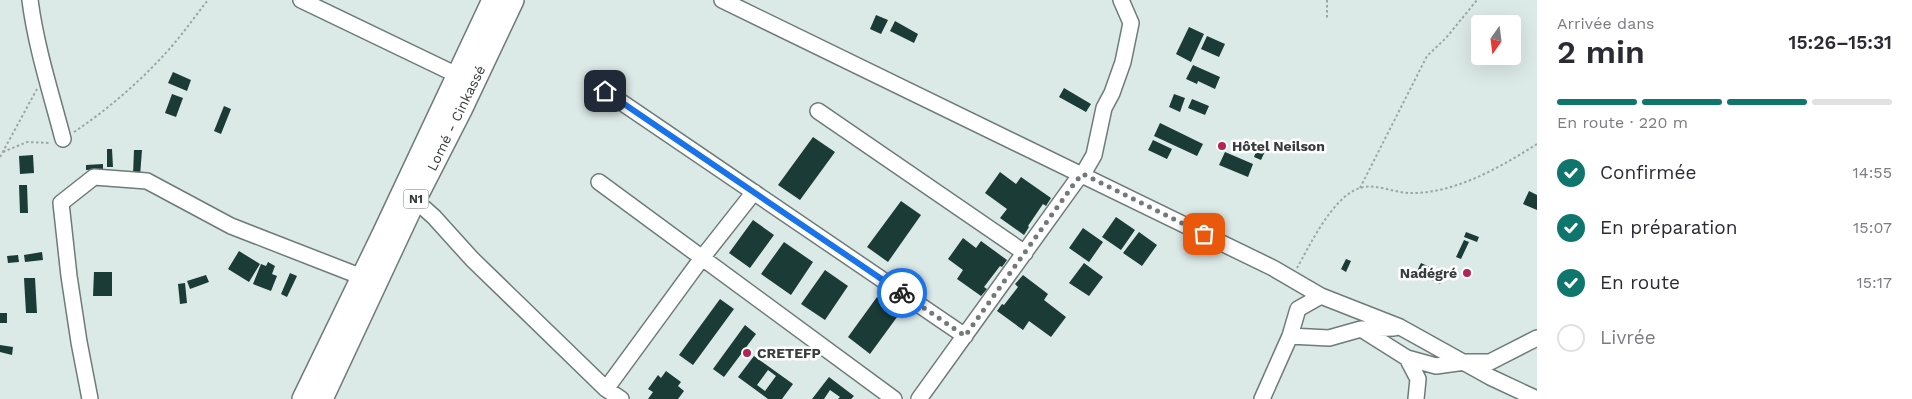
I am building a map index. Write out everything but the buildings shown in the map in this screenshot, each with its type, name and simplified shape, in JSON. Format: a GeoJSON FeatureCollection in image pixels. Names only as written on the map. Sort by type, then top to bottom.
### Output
{"type":"FeatureCollection","features":[{"type":"Feature","properties":{"kind":"highway","name":"Lomé - Cinkassé"},"geometry":{"type":"LineString","coordinates":[[322,399],[409,197],[457,75],[493,0]]}},
{"type":"Feature","properties":{"kind":"highway","name":"Lomé - Cinkassé"},"geometry":{"type":"LineString","coordinates":[[303,399],[362,277],[461,110],[513,0]]}},
{"type":"Feature","properties":{"kind":"street"},"geometry":{"type":"LineString","coordinates":[[30,0],[32,18],[45,73],[63,139]]}},
{"type":"Feature","properties":{"kind":"street"},"geometry":{"type":"LineString","coordinates":[[301,0],[457,75]]}},
{"type":"Feature","properties":{"kind":"street"},"geometry":{"type":"LineString","coordinates":[[722,0],[1083,174],[1290,278],[1321,296],[1400,328],[1490,377],[1537,399]]}},
{"type":"Feature","properties":{"kind":"street"},"geometry":{"type":"LineString","coordinates":[[919,399],[1076,181],[1083,174],[1094,155],[1104,108],[1112,93],[1123,62],[1131,23],[1121,0]]}},
{"type":"Feature","properties":{"kind":"street"},"geometry":{"type":"LineString","coordinates":[[605,91],[965,336]]}},
{"type":"Feature","properties":{"kind":"street"},"geometry":{"type":"LineString","coordinates":[[818,111],[1025,254]]}},
{"type":"Feature","properties":{"kind":"street"},"geometry":{"type":"LineString","coordinates":[[90,399],[70,286],[61,203],[94,177],[146,181],[231,226],[362,277]]}},
{"type":"Feature","properties":{"kind":"street"},"geometry":{"type":"LineString","coordinates":[[599,182],[894,399]]}},
{"type":"Feature","properties":{"kind":"street"},"geometry":{"type":"LineString","coordinates":[[606,389],[702,258],[754,192]]}},
{"type":"Feature","properties":{"kind":"street"},"geometry":{"type":"LineString","coordinates":[[409,197],[434,216],[472,258],[606,389],[621,399]]}},
{"type":"Feature","properties":{"kind":"street"},"geometry":{"type":"LineString","coordinates":[[1268,397],[1298,309],[1321,296]]}},
{"type":"Feature","properties":{"kind":"street"},"geometry":{"type":"LineString","coordinates":[[1290,336],[1329,338],[1361,329],[1400,328]]}},
{"type":"Feature","properties":{"kind":"street"},"geometry":{"type":"LineString","coordinates":[[1361,329],[1407,358],[1436,366],[1465,362],[1490,362],[1537,338]]}},
{"type":"Feature","properties":{"kind":"street"},"geometry":{"type":"LineString","coordinates":[[1407,358],[1418,379],[1416,399]]}},
{"type":"Feature","properties":{"kind":"path"},"geometry":{"type":"LineString","coordinates":[[3,152],[27,142],[55,144],[98,116],[153,66],[208,0]]}},
{"type":"Feature","properties":{"kind":"path"},"geometry":{"type":"LineString","coordinates":[[1327,0],[1327,20]]}},
{"type":"Feature","properties":{"kind":"path"},"geometry":{"type":"LineString","coordinates":[[1360,188],[1427,56],[1446,38],[1476,0]]}},
{"type":"Feature","properties":{"kind":"path"},"geometry":{"type":"LineString","coordinates":[[0,157],[45,73]]}},
{"type":"Feature","properties":{"kind":"path"},"geometry":{"type":"LineString","coordinates":[[1290,278],[1331,211],[1347,196],[1360,188],[1373,187],[1409,193],[1431,191],[1463,183],[1497,168],[1537,144]]}},
{"type":"Feature","properties":{"kind":"way so far"},"geometry":{"type":"LineString","coordinates":[[902,293],[965,336],[1076,181],[1083,174],[1204,234]]}},
{"type":"Feature","properties":{"kind":"place","name":"Hôtel Neilson"},"geometry":{"type":"Point","coordinates":[1222,146]}},
{"type":"Feature","properties":{"kind":"place","name":"Nadégré"},"geometry":{"type":"Point","coordinates":[1467,273]}},
{"type":"Feature","properties":{"kind":"place","name":"CRETEFP"},"geometry":{"type":"Point","coordinates":[747,353]}},
{"type":"Feature","properties":{"kind":"route"},"geometry":{"type":"LineString","coordinates":[[605,91],[902,293]]}}]}
